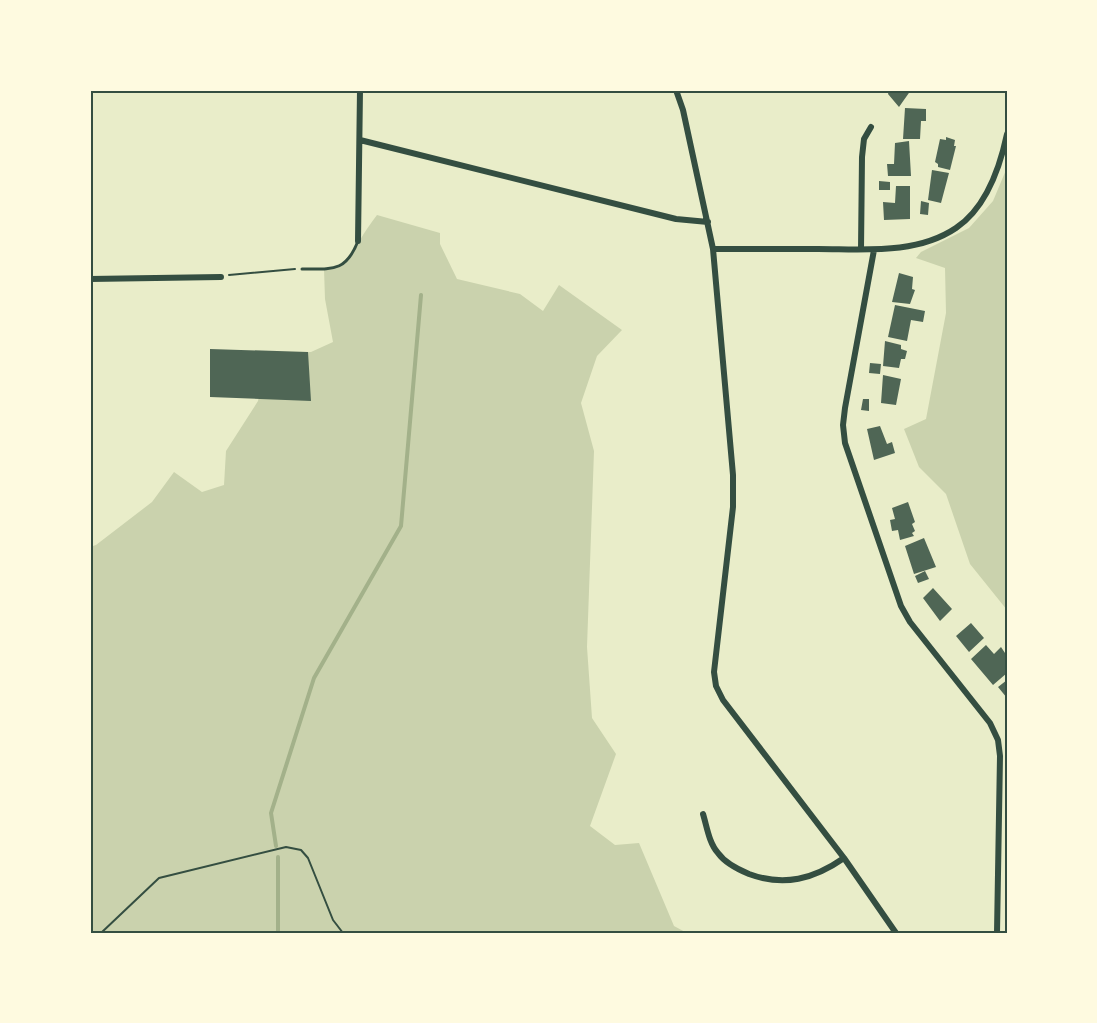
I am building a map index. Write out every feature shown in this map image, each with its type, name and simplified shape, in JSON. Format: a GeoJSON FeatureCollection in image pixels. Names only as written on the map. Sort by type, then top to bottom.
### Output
{"type":"FeatureCollection","features":[{"type":"Feature","properties":{"kind":"street"},"geometry":{"type":"LineString","coordinates":[[358,241],[360,90]]}},
{"type":"Feature","properties":{"kind":"street"},"geometry":{"type":"LineString","coordinates":[[678,90],[713,249],[733,491],[714,679],[718,693],[723,700],[844,858],[896,933]]}},
{"type":"Feature","properties":{"kind":"street"},"geometry":{"type":"LineString","coordinates":[[861,249],[861,157],[864,139],[871,127]]}},
{"type":"Feature","properties":{"kind":"street"},"geometry":{"type":"LineString","coordinates":[[713,249],[874,250],[925,242],[957,227],[972,212],[989,188],[998,167],[1007,134]]}},
{"type":"Feature","properties":{"kind":"street"},"geometry":{"type":"LineString","coordinates":[[360,140],[676,219],[708,222]]}},
{"type":"Feature","properties":{"kind":"street"},"geometry":{"type":"LineString","coordinates":[[874,250],[845,408],[843,425],[845,442],[901,606],[910,622],[990,723],[998,740],[1000,756],[997,933]]}},
{"type":"Feature","properties":{"kind":"street"},"geometry":{"type":"LineString","coordinates":[[90,279],[221,276]]}},
{"type":"Feature","properties":{"kind":"street"},"geometry":{"type":"LineString","coordinates":[[703,814],[710,839],[717,852],[726,862],[760,878],[790,881],[805,879],[828,869],[844,858]]}},
{"type":"Feature","properties":{"kind":"lane"},"geometry":{"type":"LineString","coordinates":[[302,268],[324,269],[346,263],[352,257],[358,241]]}},
{"type":"Feature","properties":{"kind":"path"},"geometry":{"type":"LineString","coordinates":[[221,276],[302,268]]}},
{"type":"Feature","properties":{"kind":"path"},"geometry":{"type":"LineString","coordinates":[[101,933],[159,878],[286,847],[301,850],[308,858],[333,920],[343,933]]}},
{"type":"Feature","properties":{"kind":"green space"},"geometry":{"type":"Polygon","coordinates":[[[1006,170],[1007,610],[970,564],[946,494],[919,467],[904,429],[926,419],[946,313],[945,268],[916,258],[921,252],[969,228],[993,201],[1006,170]]]}},
{"type":"Feature","properties":{"kind":"green space"},"geometry":{"type":"Polygon","coordinates":[[[377,215],[440,233],[440,244],[457,279],[520,294],[543,311],[559,285],[622,330],[597,356],[581,403],[594,451],[587,647],[592,718],[616,754],[590,826],[615,845],[639,843],[674,926],[687,933],[90,933],[90,547],[96,545],[152,502],[174,472],[202,492],[224,485],[226,451],[258,401],[267,353],[311,352],[333,342],[325,299],[324,269],[340,265],[348,260],[377,215]]]}},
{"type":"Feature","properties":{"kind":"building"},"geometry":{"type":"Polygon","coordinates":[[[889,90],[911,90],[899,107],[888,94],[889,90]]]}},
{"type":"Feature","properties":{"kind":"building"},"geometry":{"type":"Polygon","coordinates":[[[905,108],[926,109],[926,121],[921,121],[920,139],[903,139],[905,108]]]}},
{"type":"Feature","properties":{"kind":"building"},"geometry":{"type":"Polygon","coordinates":[[[946,137],[955,140],[954,146],[956,146],[950,170],[938,167],[935,162],[940,139],[946,140],[946,137]]]}},
{"type":"Feature","properties":{"kind":"building"},"geometry":{"type":"Polygon","coordinates":[[[909,141],[911,176],[888,176],[887,164],[894,164],[895,143],[909,141]]]}},
{"type":"Feature","properties":{"kind":"building"},"geometry":{"type":"Polygon","coordinates":[[[932,170],[949,173],[941,203],[928,200],[932,170]]]}},
{"type":"Feature","properties":{"kind":"building"},"geometry":{"type":"Polygon","coordinates":[[[879,181],[890,182],[890,190],[879,190],[879,181]]]}},
{"type":"Feature","properties":{"kind":"building"},"geometry":{"type":"Polygon","coordinates":[[[896,186],[910,186],[910,219],[884,220],[883,202],[895,203],[896,186]]]}},
{"type":"Feature","properties":{"kind":"building"},"geometry":{"type":"Polygon","coordinates":[[[921,201],[929,203],[928,215],[920,214],[921,201]]]}},
{"type":"Feature","properties":{"kind":"building"},"geometry":{"type":"Polygon","coordinates":[[[899,273],[913,277],[912,289],[915,290],[910,304],[892,302],[899,273]]]}},
{"type":"Feature","properties":{"kind":"building"},"geometry":{"type":"Polygon","coordinates":[[[895,305],[925,311],[923,322],[911,320],[907,341],[888,337],[895,305]]]}},
{"type":"Feature","properties":{"kind":"building"},"geometry":{"type":"Polygon","coordinates":[[[885,341],[901,345],[901,349],[907,351],[905,359],[901,359],[899,368],[883,366],[885,341]]]}},
{"type":"Feature","properties":{"kind":"building"},"geometry":{"type":"Polygon","coordinates":[[[210,349],[308,352],[311,401],[210,397],[210,349]]]}},
{"type":"Feature","properties":{"kind":"building"},"geometry":{"type":"Polygon","coordinates":[[[870,363],[881,364],[880,374],[869,373],[870,363]]]}},
{"type":"Feature","properties":{"kind":"building"},"geometry":{"type":"Polygon","coordinates":[[[883,375],[901,379],[896,405],[881,403],[883,375]]]}},
{"type":"Feature","properties":{"kind":"building"},"geometry":{"type":"Polygon","coordinates":[[[863,399],[869,399],[869,411],[861,410],[863,399]]]}},
{"type":"Feature","properties":{"kind":"building"},"geometry":{"type":"Polygon","coordinates":[[[880,426],[887,444],[892,442],[895,453],[874,460],[867,429],[880,426]]]}},
{"type":"Feature","properties":{"kind":"building"},"geometry":{"type":"Polygon","coordinates":[[[908,502],[915,522],[912,524],[915,531],[912,533],[914,536],[900,540],[898,530],[892,531],[890,520],[895,519],[892,508],[908,502]]]}},
{"type":"Feature","properties":{"kind":"building"},"geometry":{"type":"Polygon","coordinates":[[[924,538],[936,567],[914,574],[905,546],[924,538]]]}},
{"type":"Feature","properties":{"kind":"building"},"geometry":{"type":"Polygon","coordinates":[[[925,571],[929,579],[918,583],[915,576],[925,571]]]}},
{"type":"Feature","properties":{"kind":"building"},"geometry":{"type":"Polygon","coordinates":[[[933,588],[952,609],[940,621],[923,598],[933,588]]]}},
{"type":"Feature","properties":{"kind":"building"},"geometry":{"type":"Polygon","coordinates":[[[971,623],[984,638],[969,652],[956,636],[971,623]]]}},
{"type":"Feature","properties":{"kind":"building"},"geometry":{"type":"Polygon","coordinates":[[[986,645],[994,654],[1001,647],[1007,656],[1007,673],[993,685],[971,659],[986,645]]]}},
{"type":"Feature","properties":{"kind":"building"},"geometry":{"type":"Polygon","coordinates":[[[1007,680],[1007,698],[998,687],[1007,680]]]}},
{"type":"Feature","properties":{"kind":"waterway"},"geometry":{"type":"LineString","coordinates":[[276,846],[271,813],[314,678],[401,526],[421,295]]}},
{"type":"Feature","properties":{"kind":"waterway"},"geometry":{"type":"LineString","coordinates":[[278,857],[278,933]]}}]}
